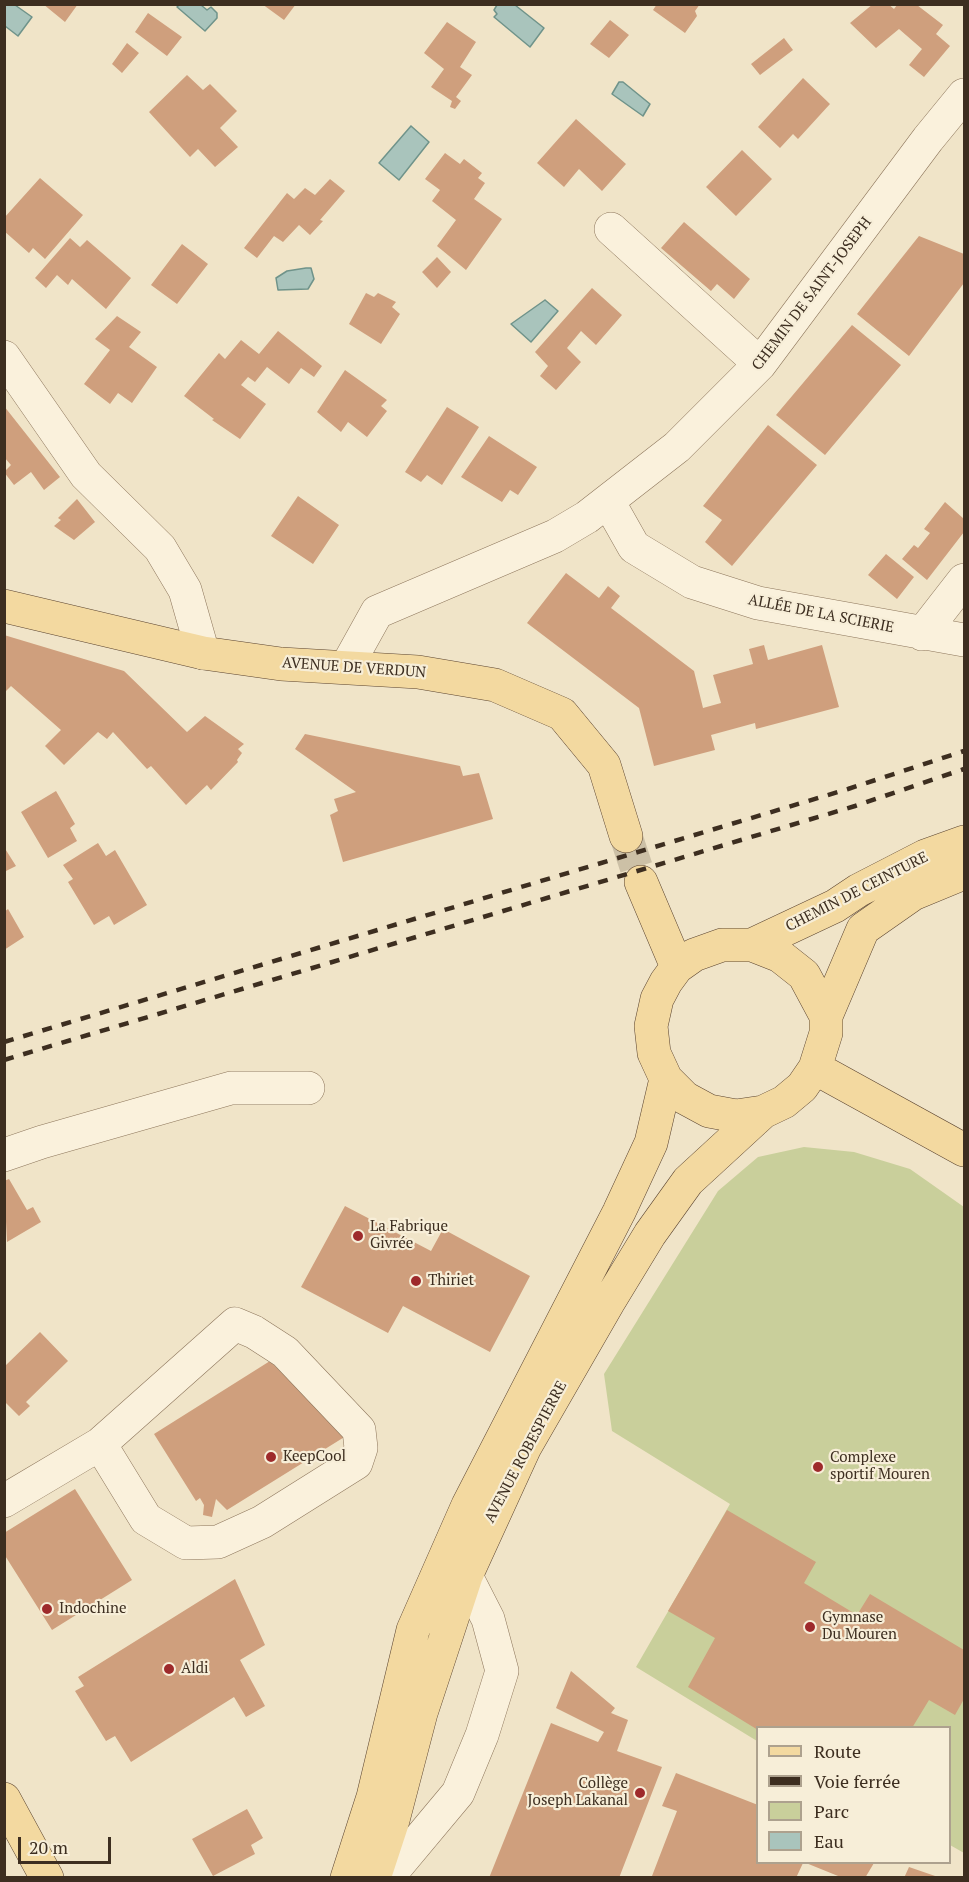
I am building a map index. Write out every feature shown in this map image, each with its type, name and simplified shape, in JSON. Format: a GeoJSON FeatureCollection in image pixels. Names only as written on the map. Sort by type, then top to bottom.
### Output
{"type":"FeatureCollection","features":[{"type":"Feature","properties":{"kind":"main road","name":"AVENUE DE VERDUN"},"geometry":{"type":"LineString","coordinates":[[4,606],[203,653],[281,663],[418,672],[495,685],[562,714],[603,765],[626,836]]}},
{"type":"Feature","properties":{"kind":"main road","name":"CHEMIN DE CEINTURE"},"geometry":{"type":"LineString","coordinates":[[752,945],[835,906],[859,890],[925,856],[964,842]]}},
{"type":"Feature","properties":{"kind":"main road","name":"CHEMIN DE CEINTURE"},"geometry":{"type":"LineString","coordinates":[[826,1016],[863,929],[914,894],[964,873]]}},
{"type":"Feature","properties":{"kind":"main road"},"geometry":{"type":"LineString","coordinates":[[640,882],[677,967]]}},
{"type":"Feature","properties":{"kind":"main road"},"geometry":{"type":"LineString","coordinates":[[722,945],[752,945],[780,956],[804,975],[826,1016],[826,1033],[815,1068],[802,1087],[784,1102],[763,1112],[736,1116],[709,1111],[685,1098],[666,1079],[654,1053],[651,1026],[657,999],[677,967],[694,956],[722,945]]}},
{"type":"Feature","properties":{"kind":"main road"},"geometry":{"type":"LineString","coordinates":[[815,1068],[964,1150]]}},
{"type":"Feature","properties":{"kind":"main road","name":"AVENUE ROBESPIERRE"},"geometry":{"type":"LineString","coordinates":[[347,1878],[373,1797],[413,1630],[468,1505],[619,1212],[651,1143],[666,1079]]}},
{"type":"Feature","properties":{"kind":"main road","name":"AVENUE ROBESPIERRE"},"geometry":{"type":"LineString","coordinates":[[374,1878],[393,1820],[421,1713],[466,1576],[525,1447],[650,1234],[688,1181],[763,1112]]}},
{"type":"Feature","properties":{"kind":"main road"},"geometry":{"type":"LineString","coordinates":[[4,1799],[47,1878]]}},
{"type":"Feature","properties":{"kind":"street","name":"CHEMIN DE SAINT-JOSEPH"},"geometry":{"type":"LineString","coordinates":[[346,666],[377,612],[555,536],[608,501],[677,447],[760,364],[928,139],[964,95]]}},
{"type":"Feature","properties":{"kind":"street"},"geometry":{"type":"LineString","coordinates":[[611,229],[760,364]]}},
{"type":"Feature","properties":{"kind":"street"},"geometry":{"type":"LineString","coordinates":[[4,357],[86,475],[160,548],[184,590],[203,653]]}},
{"type":"Feature","properties":{"kind":"street","name":"ALLÉE DE LA SCIERIE"},"geometry":{"type":"LineString","coordinates":[[608,501],[634,547],[692,582],[758,603],[964,640]]}},
{"type":"Feature","properties":{"kind":"street"},"geometry":{"type":"LineString","coordinates":[[922,634],[964,580]]}},
{"type":"Feature","properties":{"kind":"street"},"geometry":{"type":"LineString","coordinates":[[4,1155],[231,1088],[308,1088]]}},
{"type":"Feature","properties":{"kind":"street"},"geometry":{"type":"LineString","coordinates":[[4,1501],[100,1444],[235,1324],[254,1332],[285,1352],[359,1431],[361,1448],[356,1463],[262,1522],[218,1542],[186,1543],[146,1518],[100,1444]]}},
{"type":"Feature","properties":{"kind":"street"},"geometry":{"type":"LineString","coordinates":[[387,1878],[458,1793],[482,1735],[502,1671],[488,1619],[466,1576]]}},
{"type":"Feature","properties":{"kind":"green space","name":"Complexe sportif Mouren"},"geometry":{"type":"Polygon","coordinates":[[[804,1147],[854,1152],[910,1169],[964,1207],[964,1853],[951,1846],[951,1726],[756,1726],[756,1740],[636,1667],[730,1504],[612,1431],[604,1374],[718,1191],[758,1157],[804,1147]]]}},
{"type":"Feature","properties":{"kind":"water"},"geometry":{"type":"Polygon","coordinates":[[[4,5],[15,5],[32,17],[18,36],[5,26],[4,5]]]}},
{"type":"Feature","properties":{"kind":"water"},"geometry":{"type":"Polygon","coordinates":[[[179,5],[201,5],[207,10],[211,7],[217,13],[217,18],[205,31],[177,7],[179,5]]]}},
{"type":"Feature","properties":{"kind":"water"},"geometry":{"type":"Polygon","coordinates":[[[497,5],[515,5],[544,28],[530,47],[494,17],[497,14],[494,10],[497,5]]]}},
{"type":"Feature","properties":{"kind":"water"},"geometry":{"type":"Polygon","coordinates":[[[619,82],[623,82],[650,104],[643,116],[612,94],[619,82]]]}},
{"type":"Feature","properties":{"kind":"water"},"geometry":{"type":"Polygon","coordinates":[[[411,126],[429,142],[399,180],[379,163],[411,126]]]}},
{"type":"Feature","properties":{"kind":"water"},"geometry":{"type":"Polygon","coordinates":[[[311,268],[314,279],[308,289],[278,290],[276,278],[287,271],[311,268]]]}},
{"type":"Feature","properties":{"kind":"water"},"geometry":{"type":"Polygon","coordinates":[[[545,300],[558,311],[531,342],[511,324],[545,300]]]}},
{"type":"Feature","properties":{"kind":"building"},"geometry":{"type":"Polygon","coordinates":[[[43,4],[78,4],[65,22],[43,4]]]}},
{"type":"Feature","properties":{"kind":"building"},"geometry":{"type":"Polygon","coordinates":[[[262,4],[296,4],[284,20],[262,4]]]}},
{"type":"Feature","properties":{"kind":"building"},"geometry":{"type":"Polygon","coordinates":[[[657,4],[700,4],[695,11],[697,16],[685,33],[653,10],[657,4]]]}},
{"type":"Feature","properties":{"kind":"building"},"geometry":{"type":"Polygon","coordinates":[[[873,4],[888,4],[894,9],[897,5],[917,5],[943,25],[936,34],[950,46],[924,77],[909,65],[922,49],[899,29],[876,48],[850,23],[873,4]]]}},
{"type":"Feature","properties":{"kind":"building"},"geometry":{"type":"Polygon","coordinates":[[[148,13],[182,37],[167,56],[135,32],[148,13]]]}},
{"type":"Feature","properties":{"kind":"building"},"geometry":{"type":"Polygon","coordinates":[[[610,20],[629,35],[609,58],[590,44],[610,20]]]}},
{"type":"Feature","properties":{"kind":"building"},"geometry":{"type":"Polygon","coordinates":[[[447,22],[476,42],[460,67],[472,75],[456,97],[461,101],[455,109],[450,107],[452,101],[431,87],[444,69],[424,53],[447,22]]]}},
{"type":"Feature","properties":{"kind":"building"},"geometry":{"type":"Polygon","coordinates":[[[784,38],[793,50],[760,75],[751,64],[784,38]]]}},
{"type":"Feature","properties":{"kind":"building"},"geometry":{"type":"Polygon","coordinates":[[[127,43],[139,53],[122,73],[112,64],[127,43]]]}},
{"type":"Feature","properties":{"kind":"building"},"geometry":{"type":"Polygon","coordinates":[[[187,75],[203,90],[210,84],[237,111],[220,128],[238,147],[215,167],[198,149],[190,157],[149,112],[187,75]]]}},
{"type":"Feature","properties":{"kind":"building"},"geometry":{"type":"Polygon","coordinates":[[[803,78],[830,104],[798,139],[793,134],[780,148],[758,127],[803,78]]]}},
{"type":"Feature","properties":{"kind":"building"},"geometry":{"type":"Polygon","coordinates":[[[576,119],[626,164],[602,191],[579,169],[564,187],[537,163],[576,119]]]}},
{"type":"Feature","properties":{"kind":"building"},"geometry":{"type":"Polygon","coordinates":[[[742,150],[772,179],[736,216],[706,187],[742,150]]]}},
{"type":"Feature","properties":{"kind":"building"},"geometry":{"type":"Polygon","coordinates":[[[445,153],[460,164],[464,159],[482,173],[478,178],[485,183],[474,199],[502,219],[466,270],[437,246],[456,220],[432,201],[440,190],[425,179],[445,153]]]}},
{"type":"Feature","properties":{"kind":"building"},"geometry":{"type":"Polygon","coordinates":[[[40,178],[83,215],[45,259],[33,248],[29,253],[4,231],[4,218],[40,178]]]}},
{"type":"Feature","properties":{"kind":"building"},"geometry":{"type":"Polygon","coordinates":[[[330,179],[345,191],[310,235],[299,225],[283,242],[274,236],[257,258],[244,248],[287,193],[294,199],[305,188],[315,195],[330,179]]]}},
{"type":"Feature","properties":{"kind":"building"},"geometry":{"type":"Polygon","coordinates":[[[684,222],[750,279],[734,299],[717,284],[711,291],[661,248],[684,222]]]}},
{"type":"Feature","properties":{"kind":"building"},"geometry":{"type":"Polygon","coordinates":[[[919,236],[964,254],[964,283],[909,356],[857,314],[919,236]]]}},
{"type":"Feature","properties":{"kind":"building"},"geometry":{"type":"Polygon","coordinates":[[[70,238],[80,247],[87,240],[131,278],[106,309],[72,279],[68,285],[57,275],[46,288],[35,278],[70,238]]]}},
{"type":"Feature","properties":{"kind":"building"},"geometry":{"type":"Polygon","coordinates":[[[182,244],[208,264],[177,304],[151,285],[182,244]]]}},
{"type":"Feature","properties":{"kind":"building"},"geometry":{"type":"Polygon","coordinates":[[[437,257],[451,272],[437,288],[422,272],[437,257]]]}},
{"type":"Feature","properties":{"kind":"building"},"geometry":{"type":"Polygon","coordinates":[[[592,288],[622,315],[596,345],[581,331],[567,348],[581,362],[556,390],[540,376],[548,366],[535,352],[592,288]]]}},
{"type":"Feature","properties":{"kind":"building"},"geometry":{"type":"Polygon","coordinates":[[[366,293],[374,297],[378,293],[396,302],[392,307],[400,314],[381,344],[349,324],[366,293]]]}},
{"type":"Feature","properties":{"kind":"building"},"geometry":{"type":"Polygon","coordinates":[[[117,316],[141,332],[129,347],[157,367],[132,403],[118,393],[110,404],[84,384],[110,350],[95,339],[117,316]]]}},
{"type":"Feature","properties":{"kind":"building"},"geometry":{"type":"Polygon","coordinates":[[[852,325],[901,365],[825,455],[776,415],[852,325]]]}},
{"type":"Feature","properties":{"kind":"building"},"geometry":{"type":"Polygon","coordinates":[[[278,331],[322,366],[314,377],[301,368],[289,384],[267,367],[255,382],[248,377],[241,385],[266,404],[240,439],[212,420],[214,419],[184,396],[219,353],[225,359],[241,340],[259,354],[278,331]]]}},
{"type":"Feature","properties":{"kind":"building"},"geometry":{"type":"Polygon","coordinates":[[[345,370],[387,400],[381,406],[387,411],[367,437],[348,422],[341,432],[317,412],[345,370]]]}},
{"type":"Feature","properties":{"kind":"building"},"geometry":{"type":"Polygon","coordinates":[[[4,406],[60,477],[44,490],[31,472],[14,485],[4,472],[11,465],[4,457],[4,406]]]}},
{"type":"Feature","properties":{"kind":"building"},"geometry":{"type":"Polygon","coordinates":[[[447,407],[479,427],[442,485],[427,475],[421,482],[405,472],[447,407]]]}},
{"type":"Feature","properties":{"kind":"building"},"geometry":{"type":"Polygon","coordinates":[[[768,425],[817,465],[732,566],[705,542],[722,520],[703,506],[768,425]]]}},
{"type":"Feature","properties":{"kind":"building"},"geometry":{"type":"Polygon","coordinates":[[[489,436],[537,467],[518,495],[510,490],[502,502],[461,477],[489,436]]]}},
{"type":"Feature","properties":{"kind":"building"},"geometry":{"type":"Polygon","coordinates":[[[298,496],[339,525],[313,564],[271,536],[298,496]]]}},
{"type":"Feature","properties":{"kind":"building"},"geometry":{"type":"Polygon","coordinates":[[[77,499],[95,522],[74,540],[54,526],[61,520],[58,518],[77,499]]]}},
{"type":"Feature","properties":{"kind":"building"},"geometry":{"type":"Polygon","coordinates":[[[945,502],[964,519],[964,532],[927,580],[902,559],[914,545],[918,548],[930,533],[924,529],[945,502]]]}},
{"type":"Feature","properties":{"kind":"building"},"geometry":{"type":"Polygon","coordinates":[[[886,554],[914,577],[897,599],[868,575],[886,554]]]}},
{"type":"Feature","properties":{"kind":"building"},"geometry":{"type":"Polygon","coordinates":[[[566,573],[599,598],[608,586],[620,596],[611,608],[694,671],[703,708],[721,703],[713,675],[753,664],[749,649],[764,645],[768,660],[822,645],[839,707],[756,729],[755,723],[711,735],[715,750],[654,766],[639,708],[527,623],[566,573]]]}},
{"type":"Feature","properties":{"kind":"building"},"geometry":{"type":"Polygon","coordinates":[[[4,635],[124,671],[187,732],[205,716],[244,744],[238,749],[242,753],[238,762],[211,790],[207,785],[186,805],[151,766],[147,769],[113,732],[107,739],[98,732],[64,765],[45,746],[61,730],[11,686],[4,693],[4,635]]]}},
{"type":"Feature","properties":{"kind":"building"},"geometry":{"type":"Polygon","coordinates":[[[305,734],[460,766],[463,776],[479,773],[493,819],[343,862],[330,815],[338,811],[334,799],[356,792],[295,749],[305,734]]]}},
{"type":"Feature","properties":{"kind":"building"},"geometry":{"type":"Polygon","coordinates":[[[56,791],[75,824],[70,828],[77,841],[48,858],[21,812],[56,791]]]}},
{"type":"Feature","properties":{"kind":"building"},"geometry":{"type":"Polygon","coordinates":[[[98,843],[106,856],[115,850],[147,905],[114,925],[109,916],[94,925],[68,882],[73,879],[63,865],[98,843]]]}},
{"type":"Feature","properties":{"kind":"building"},"geometry":{"type":"Polygon","coordinates":[[[4,847],[16,866],[4,872],[4,847]]]}},
{"type":"Feature","properties":{"kind":"building"},"geometry":{"type":"Polygon","coordinates":[[[8,909],[24,937],[4,950],[4,912],[8,909]]]}},
{"type":"Feature","properties":{"kind":"building"},"geometry":{"type":"Polygon","coordinates":[[[9,1179],[27,1210],[33,1207],[41,1222],[7,1242],[4,1181],[9,1179]]]}},
{"type":"Feature","properties":{"kind":"building","name":"Thiriet"},"geometry":{"type":"Polygon","coordinates":[[[345,1206],[431,1251],[443,1229],[530,1276],[490,1352],[403,1306],[388,1333],[301,1287],[345,1206]]]}},
{"type":"Feature","properties":{"kind":"building"},"geometry":{"type":"Polygon","coordinates":[[[40,1332],[68,1361],[26,1402],[30,1406],[19,1416],[4,1401],[4,1367],[40,1332]]]}},
{"type":"Feature","properties":{"kind":"building"},"geometry":{"type":"Polygon","coordinates":[[[270,1361],[346,1436],[227,1510],[216,1499],[212,1517],[203,1515],[204,1505],[200,1498],[196,1501],[154,1434],[270,1361]]]}},
{"type":"Feature","properties":{"kind":"building"},"geometry":{"type":"Polygon","coordinates":[[[75,1489],[132,1580],[52,1630],[4,1554],[4,1533],[75,1489]]]}},
{"type":"Feature","properties":{"kind":"building","name":"Gymnase Du Mouren"},"geometry":{"type":"Polygon","coordinates":[[[727,1510],[816,1562],[804,1583],[857,1615],[870,1594],[964,1650],[964,1699],[955,1715],[929,1700],[913,1726],[756,1726],[756,1729],[688,1687],[715,1638],[668,1611],[727,1510]]]}},
{"type":"Feature","properties":{"kind":"building","name":"Aldi"},"geometry":{"type":"Polygon","coordinates":[[[235,1579],[265,1645],[240,1660],[265,1706],[246,1717],[234,1697],[131,1762],[115,1736],[106,1741],[75,1691],[84,1686],[78,1677],[235,1579]]]}},
{"type":"Feature","properties":{"kind":"building"},"geometry":{"type":"Polygon","coordinates":[[[571,1671],[615,1708],[611,1713],[628,1720],[617,1751],[662,1767],[619,1878],[489,1878],[551,1723],[598,1742],[604,1732],[556,1708],[571,1671]]]}},
{"type":"Feature","properties":{"kind":"building"},"geometry":{"type":"Polygon","coordinates":[[[676,1773],[756,1804],[756,1864],[803,1864],[796,1878],[652,1876],[677,1811],[662,1806],[676,1773]]]}},
{"type":"Feature","properties":{"kind":"building"},"geometry":{"type":"Polygon","coordinates":[[[247,1809],[263,1838],[251,1845],[255,1854],[213,1876],[192,1839],[247,1809]]]}},
{"type":"Feature","properties":{"kind":"building"},"geometry":{"type":"Polygon","coordinates":[[[808,1864],[873,1864],[865,1878],[843,1878],[808,1864]]]}},
{"type":"Feature","properties":{"kind":"building"},"geometry":{"type":"Polygon","coordinates":[[[909,1867],[938,1877],[938,1878],[904,1878],[909,1867]]]}},
{"type":"Feature","properties":{"kind":"tunnel"},"geometry":{"type":"LineString","coordinates":[[626,836],[641,882]]}},
{"type":"Feature","properties":{"kind":"railway"},"geometry":{"type":"LineString","coordinates":[[4,1042],[848,789],[964,751]]}},
{"type":"Feature","properties":{"kind":"railway"},"geometry":{"type":"LineString","coordinates":[[4,1060],[855,806],[964,769]]}},
{"type":"Feature","properties":{"kind":"place","name":"La Fabrique Givrée"},"geometry":{"type":"Point","coordinates":[358,1236]}},
{"type":"Feature","properties":{"kind":"place","name":"Thiriet"},"geometry":{"type":"Point","coordinates":[416,1281]}},
{"type":"Feature","properties":{"kind":"place","name":"KeepCool"},"geometry":{"type":"Point","coordinates":[271,1457]}},
{"type":"Feature","properties":{"kind":"place","name":"Complexe sportif Mouren"},"geometry":{"type":"Point","coordinates":[818,1467]}},
{"type":"Feature","properties":{"kind":"place","name":"Indochine"},"geometry":{"type":"Point","coordinates":[47,1609]}},
{"type":"Feature","properties":{"kind":"place","name":"Gymnase Du Mouren"},"geometry":{"type":"Point","coordinates":[810,1627]}},
{"type":"Feature","properties":{"kind":"place","name":"Aldi"},"geometry":{"type":"Point","coordinates":[169,1669]}},
{"type":"Feature","properties":{"kind":"place","name":"Collège Joseph Lakanal"},"geometry":{"type":"Point","coordinates":[640,1793]}}]}
